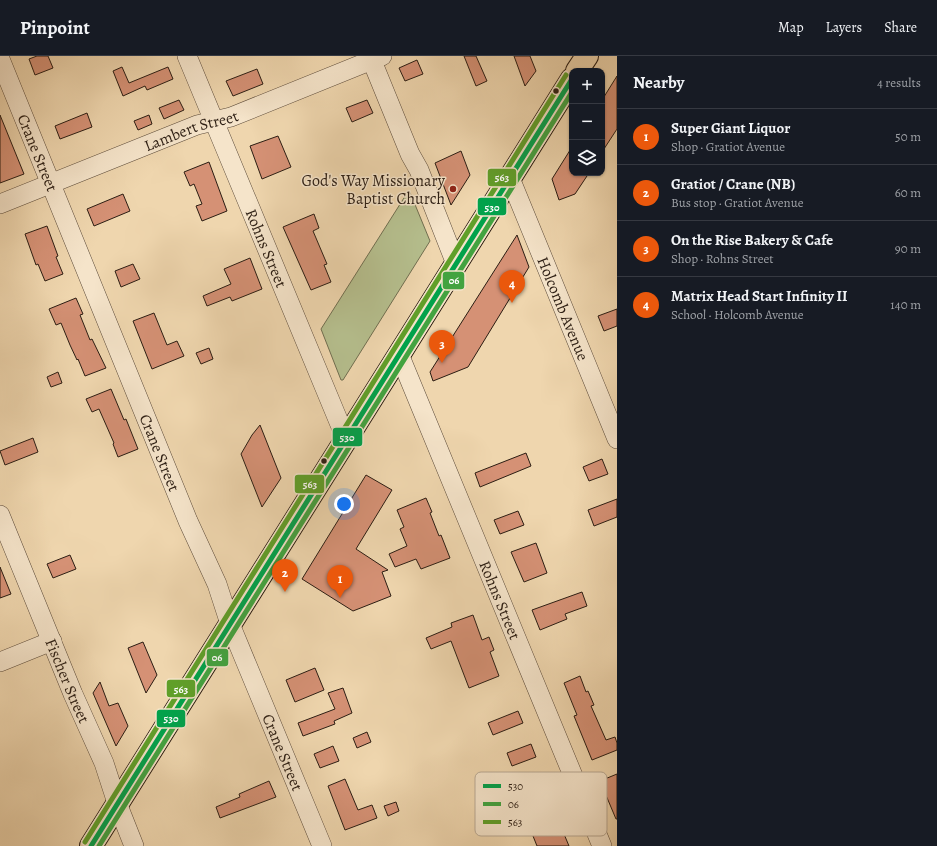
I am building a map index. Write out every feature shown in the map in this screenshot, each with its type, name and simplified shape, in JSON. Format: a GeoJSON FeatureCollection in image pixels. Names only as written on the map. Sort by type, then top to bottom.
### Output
{"type":"FeatureCollection","features":[{"type":"Feature","properties":{"kind":"main road"},"geometry":{"type":"LineString","coordinates":[[579,68],[586,56]]}},
{"type":"Feature","properties":{"kind":"main road"},"geometry":{"type":"LineString","coordinates":[[91,846],[569,84]]}},
{"type":"Feature","properties":{"kind":"street","name":"Rohns Street"},"geometry":{"type":"LineString","coordinates":[[187,56],[346,439]]}},
{"type":"Feature","properties":{"kind":"street","name":"Lambert Street"},"geometry":{"type":"LineString","coordinates":[[0,204],[197,125],[231,117],[375,57]]}},
{"type":"Feature","properties":{"kind":"street"},"geometry":{"type":"LineString","coordinates":[[375,57],[410,154],[419,170],[456,264]]}},
{"type":"Feature","properties":{"kind":"street","name":"Crane Street"},"geometry":{"type":"LineString","coordinates":[[0,59],[188,521],[217,584],[230,624],[322,846]]}},
{"type":"Feature","properties":{"kind":"street","name":"Holcomb Avenue"},"geometry":{"type":"LineString","coordinates":[[510,178],[612,411],[617,439]]}},
{"type":"Feature","properties":{"kind":"street","name":"Rohns Street"},"geometry":{"type":"LineString","coordinates":[[399,354],[571,772]]}},
{"type":"Feature","properties":{"kind":"street","name":"Fischer Street"},"geometry":{"type":"LineString","coordinates":[[0,515],[73,694],[104,763],[134,846]]}},
{"type":"Feature","properties":{"kind":"street"},"geometry":{"type":"LineString","coordinates":[[0,662],[52,641]]}},
{"type":"Feature","properties":{"kind":"street","name":"Rohns Street"},"geometry":{"type":"LineString","coordinates":[[598,836],[602,846]]}},
{"type":"Feature","properties":{"kind":"green space"},"geometry":{"type":"Polygon","coordinates":[[[409,190],[430,241],[343,380],[341,380],[321,329],[409,190]]]}},
{"type":"Feature","properties":{"kind":"building"},"geometry":{"type":"Polygon","coordinates":[[[37,56],[48,56],[53,68],[35,75],[29,59],[37,56]]]}},
{"type":"Feature","properties":{"kind":"building"},"geometry":{"type":"Polygon","coordinates":[[[464,56],[476,56],[487,81],[476,86],[464,56]]]}},
{"type":"Feature","properties":{"kind":"building"},"geometry":{"type":"Polygon","coordinates":[[[514,56],[530,56],[536,71],[525,86],[514,56]]]}},
{"type":"Feature","properties":{"kind":"building"},"geometry":{"type":"Polygon","coordinates":[[[417,60],[423,74],[405,81],[399,68],[417,60]]]}},
{"type":"Feature","properties":{"kind":"building"},"geometry":{"type":"Polygon","coordinates":[[[122,67],[129,83],[168,67],[173,79],[147,90],[145,86],[123,96],[113,71],[122,67]]]}},
{"type":"Feature","properties":{"kind":"building"},"geometry":{"type":"Polygon","coordinates":[[[257,69],[263,84],[233,96],[226,81],[257,69]]]}},
{"type":"Feature","properties":{"kind":"building"},"geometry":{"type":"Polygon","coordinates":[[[617,76],[617,129],[605,147],[605,104],[605,95],[617,76]]]}},
{"type":"Feature","properties":{"kind":"building"},"geometry":{"type":"Polygon","coordinates":[[[179,100],[184,110],[164,119],[159,108],[179,100]]]}},
{"type":"Feature","properties":{"kind":"building"},"geometry":{"type":"Polygon","coordinates":[[[367,100],[373,113],[352,122],[346,108],[367,100]]]}},
{"type":"Feature","properties":{"kind":"building"},"geometry":{"type":"Polygon","coordinates":[[[87,113],[92,127],[60,139],[55,126],[87,113]]]}},
{"type":"Feature","properties":{"kind":"building"},"geometry":{"type":"Polygon","coordinates":[[[0,115],[24,174],[0,183],[0,115]]]}},
{"type":"Feature","properties":{"kind":"building"},"geometry":{"type":"Polygon","coordinates":[[[149,115],[152,124],[138,130],[134,121],[149,115]]]}},
{"type":"Feature","properties":{"kind":"building"},"geometry":{"type":"Polygon","coordinates":[[[278,136],[291,167],[262,179],[250,146],[278,136]]]}},
{"type":"Feature","properties":{"kind":"building","name":"God's Way Missionary Baptist Church"},"geometry":{"type":"Polygon","coordinates":[[[461,151],[470,175],[451,205],[435,163],[461,151]]]}},
{"type":"Feature","properties":{"kind":"building"},"geometry":{"type":"Polygon","coordinates":[[[569,152],[569,176],[587,176],[575,194],[559,200],[552,179],[569,152]]]}},
{"type":"Feature","properties":{"kind":"building"},"geometry":{"type":"Polygon","coordinates":[[[209,162],[227,211],[202,221],[196,206],[202,204],[194,184],[190,186],[184,172],[209,162]]]}},
{"type":"Feature","properties":{"kind":"building"},"geometry":{"type":"Polygon","coordinates":[[[123,194],[130,211],[94,226],[87,209],[123,194]]]}},
{"type":"Feature","properties":{"kind":"building"},"geometry":{"type":"Polygon","coordinates":[[[314,214],[319,228],[313,231],[327,264],[324,265],[331,282],[311,290],[283,227],[314,214]]]}},
{"type":"Feature","properties":{"kind":"building"},"geometry":{"type":"Polygon","coordinates":[[[47,226],[58,256],[56,257],[63,274],[45,281],[38,264],[36,265],[25,234],[47,226]]]}},
{"type":"Feature","properties":{"kind":"building"},"geometry":{"type":"Polygon","coordinates":[[[517,235],[529,267],[468,367],[433,381],[430,372],[517,235]]]}},
{"type":"Feature","properties":{"kind":"building"},"geometry":{"type":"Polygon","coordinates":[[[250,258],[262,289],[232,301],[230,297],[207,306],[203,296],[231,284],[224,269],[250,258]]]}},
{"type":"Feature","properties":{"kind":"building"},"geometry":{"type":"Polygon","coordinates":[[[133,264],[140,279],[121,287],[115,271],[133,264]]]}},
{"type":"Feature","properties":{"kind":"building"},"geometry":{"type":"Polygon","coordinates":[[[76,298],[83,314],[80,315],[90,340],[92,339],[106,368],[85,376],[61,323],[56,325],[49,309],[76,298]]]}},
{"type":"Feature","properties":{"kind":"building"},"geometry":{"type":"Polygon","coordinates":[[[617,309],[617,326],[604,331],[598,316],[617,309]]]}},
{"type":"Feature","properties":{"kind":"building"},"geometry":{"type":"Polygon","coordinates":[[[154,313],[167,345],[177,341],[184,356],[152,369],[133,321],[154,313]]]}},
{"type":"Feature","properties":{"kind":"building"},"geometry":{"type":"Polygon","coordinates":[[[209,348],[213,359],[201,364],[196,353],[209,348]]]}},
{"type":"Feature","properties":{"kind":"building"},"geometry":{"type":"Polygon","coordinates":[[[58,372],[62,383],[51,387],[47,377],[58,372]]]}},
{"type":"Feature","properties":{"kind":"building"},"geometry":{"type":"Polygon","coordinates":[[[111,389],[124,420],[126,419],[138,449],[118,457],[113,444],[114,443],[99,409],[92,412],[86,399],[111,389]]]}},
{"type":"Feature","properties":{"kind":"building"},"geometry":{"type":"Polygon","coordinates":[[[260,425],[281,478],[262,507],[241,454],[252,435],[260,425]]]}},
{"type":"Feature","properties":{"kind":"building"},"geometry":{"type":"Polygon","coordinates":[[[33,438],[38,452],[5,465],[0,451],[33,438]]]}},
{"type":"Feature","properties":{"kind":"building"},"geometry":{"type":"Polygon","coordinates":[[[526,453],[531,466],[480,487],[475,473],[526,453]]]}},
{"type":"Feature","properties":{"kind":"building"},"geometry":{"type":"Polygon","coordinates":[[[602,459],[608,474],[589,481],[583,467],[602,459]]]}},
{"type":"Feature","properties":{"kind":"building"},"geometry":{"type":"Polygon","coordinates":[[[366,475],[392,490],[356,549],[388,570],[382,572],[391,596],[353,611],[302,579],[366,475]]]}},
{"type":"Feature","properties":{"kind":"building"},"geometry":{"type":"Polygon","coordinates":[[[426,498],[439,536],[441,535],[450,558],[421,569],[416,559],[395,567],[389,554],[407,546],[400,529],[404,527],[397,510],[426,498]]]}},
{"type":"Feature","properties":{"kind":"building"},"geometry":{"type":"Polygon","coordinates":[[[617,499],[617,517],[594,526],[588,510],[617,499]]]}},
{"type":"Feature","properties":{"kind":"building"},"geometry":{"type":"Polygon","coordinates":[[[518,511],[524,525],[500,534],[494,520],[518,511]]]}},
{"type":"Feature","properties":{"kind":"building"},"geometry":{"type":"Polygon","coordinates":[[[536,543],[547,573],[524,582],[511,552],[536,543]]]}},
{"type":"Feature","properties":{"kind":"building"},"geometry":{"type":"Polygon","coordinates":[[[70,555],[76,569],[53,578],[47,564],[70,555]]]}},
{"type":"Feature","properties":{"kind":"building"},"geometry":{"type":"Polygon","coordinates":[[[0,567],[11,594],[0,598],[0,567]]]}},
{"type":"Feature","properties":{"kind":"building"},"geometry":{"type":"Polygon","coordinates":[[[582,592],[587,606],[565,614],[567,619],[540,630],[532,610],[582,592]]]}},
{"type":"Feature","properties":{"kind":"building"},"geometry":{"type":"Polygon","coordinates":[[[473,615],[482,640],[489,637],[494,650],[490,652],[499,676],[469,688],[451,641],[431,649],[426,638],[452,627],[451,623],[473,615]]]}},
{"type":"Feature","properties":{"kind":"building"},"geometry":{"type":"Polygon","coordinates":[[[143,642],[157,675],[146,693],[128,648],[143,642]]]}},
{"type":"Feature","properties":{"kind":"building"},"geometry":{"type":"Polygon","coordinates":[[[315,668],[324,690],[295,702],[286,680],[315,668]]]}},
{"type":"Feature","properties":{"kind":"building"},"geometry":{"type":"Polygon","coordinates":[[[580,676],[586,692],[588,691],[594,705],[591,706],[606,740],[615,737],[617,743],[617,750],[592,760],[574,716],[577,715],[564,683],[580,676]]]}},
{"type":"Feature","properties":{"kind":"building"},"geometry":{"type":"Polygon","coordinates":[[[100,682],[109,706],[118,703],[128,726],[116,746],[93,693],[100,682]]]}},
{"type":"Feature","properties":{"kind":"building"},"geometry":{"type":"Polygon","coordinates":[[[343,688],[352,713],[334,721],[335,724],[303,736],[298,723],[335,709],[328,693],[343,688]]]}},
{"type":"Feature","properties":{"kind":"building"},"geometry":{"type":"Polygon","coordinates":[[[518,711],[523,723],[493,735],[488,723],[518,711]]]}},
{"type":"Feature","properties":{"kind":"building"},"geometry":{"type":"Polygon","coordinates":[[[367,732],[371,742],[357,748],[353,738],[367,732]]]}},
{"type":"Feature","properties":{"kind":"building"},"geometry":{"type":"Polygon","coordinates":[[[531,744],[536,757],[512,766],[507,753],[531,744]]]}},
{"type":"Feature","properties":{"kind":"building"},"geometry":{"type":"Polygon","coordinates":[[[333,746],[339,761],[320,768],[314,754],[333,746]]]}},
{"type":"Feature","properties":{"kind":"building"},"geometry":{"type":"Polygon","coordinates":[[[617,774],[617,819],[607,798],[607,778],[617,774]]]}},
{"type":"Feature","properties":{"kind":"building"},"geometry":{"type":"Polygon","coordinates":[[[345,779],[358,810],[372,805],[377,818],[345,830],[328,786],[345,779]]]}},
{"type":"Feature","properties":{"kind":"building"},"geometry":{"type":"Polygon","coordinates":[[[269,781],[276,797],[220,818],[216,807],[240,797],[239,794],[269,781]]]}},
{"type":"Feature","properties":{"kind":"building"},"geometry":{"type":"Polygon","coordinates":[[[396,802],[399,811],[388,816],[384,806],[396,802]]]}},
{"type":"Feature","properties":{"kind":"building"},"geometry":{"type":"Polygon","coordinates":[[[533,836],[565,836],[569,846],[537,846],[533,836]]]}},
{"type":"Feature","properties":{"kind":"transit line","name":"563"},"geometry":{"type":"LineString","coordinates":[[85,842],[566,75]]}},
{"type":"Feature","properties":{"kind":"transit line","name":"530"},"geometry":{"type":"LineString","coordinates":[[91,846],[569,84]]}},
{"type":"Feature","properties":{"kind":"transit line","name":"06"},"geometry":{"type":"LineString","coordinates":[[99,846],[569,97]]}},
{"type":"Feature","properties":{"kind":"place","name":"God's Way Missionary Baptist Church"},"geometry":{"type":"Point","coordinates":[453,189]}},
{"type":"Feature","properties":{"kind":"place","name":"Matrix Head Start Infinity II"},"geometry":{"type":"Point","coordinates":[512,303]}},
{"type":"Feature","properties":{"kind":"place","name":"On the Rise Bakery & Cafe"},"geometry":{"type":"Point","coordinates":[442,363]}},
{"type":"Feature","properties":{"kind":"place","name":"Gratiot / Crane (NB)"},"geometry":{"type":"Point","coordinates":[285,592]}},
{"type":"Feature","properties":{"kind":"place","name":"Super Giant Liquor"},"geometry":{"type":"Point","coordinates":[340,598]}}]}
